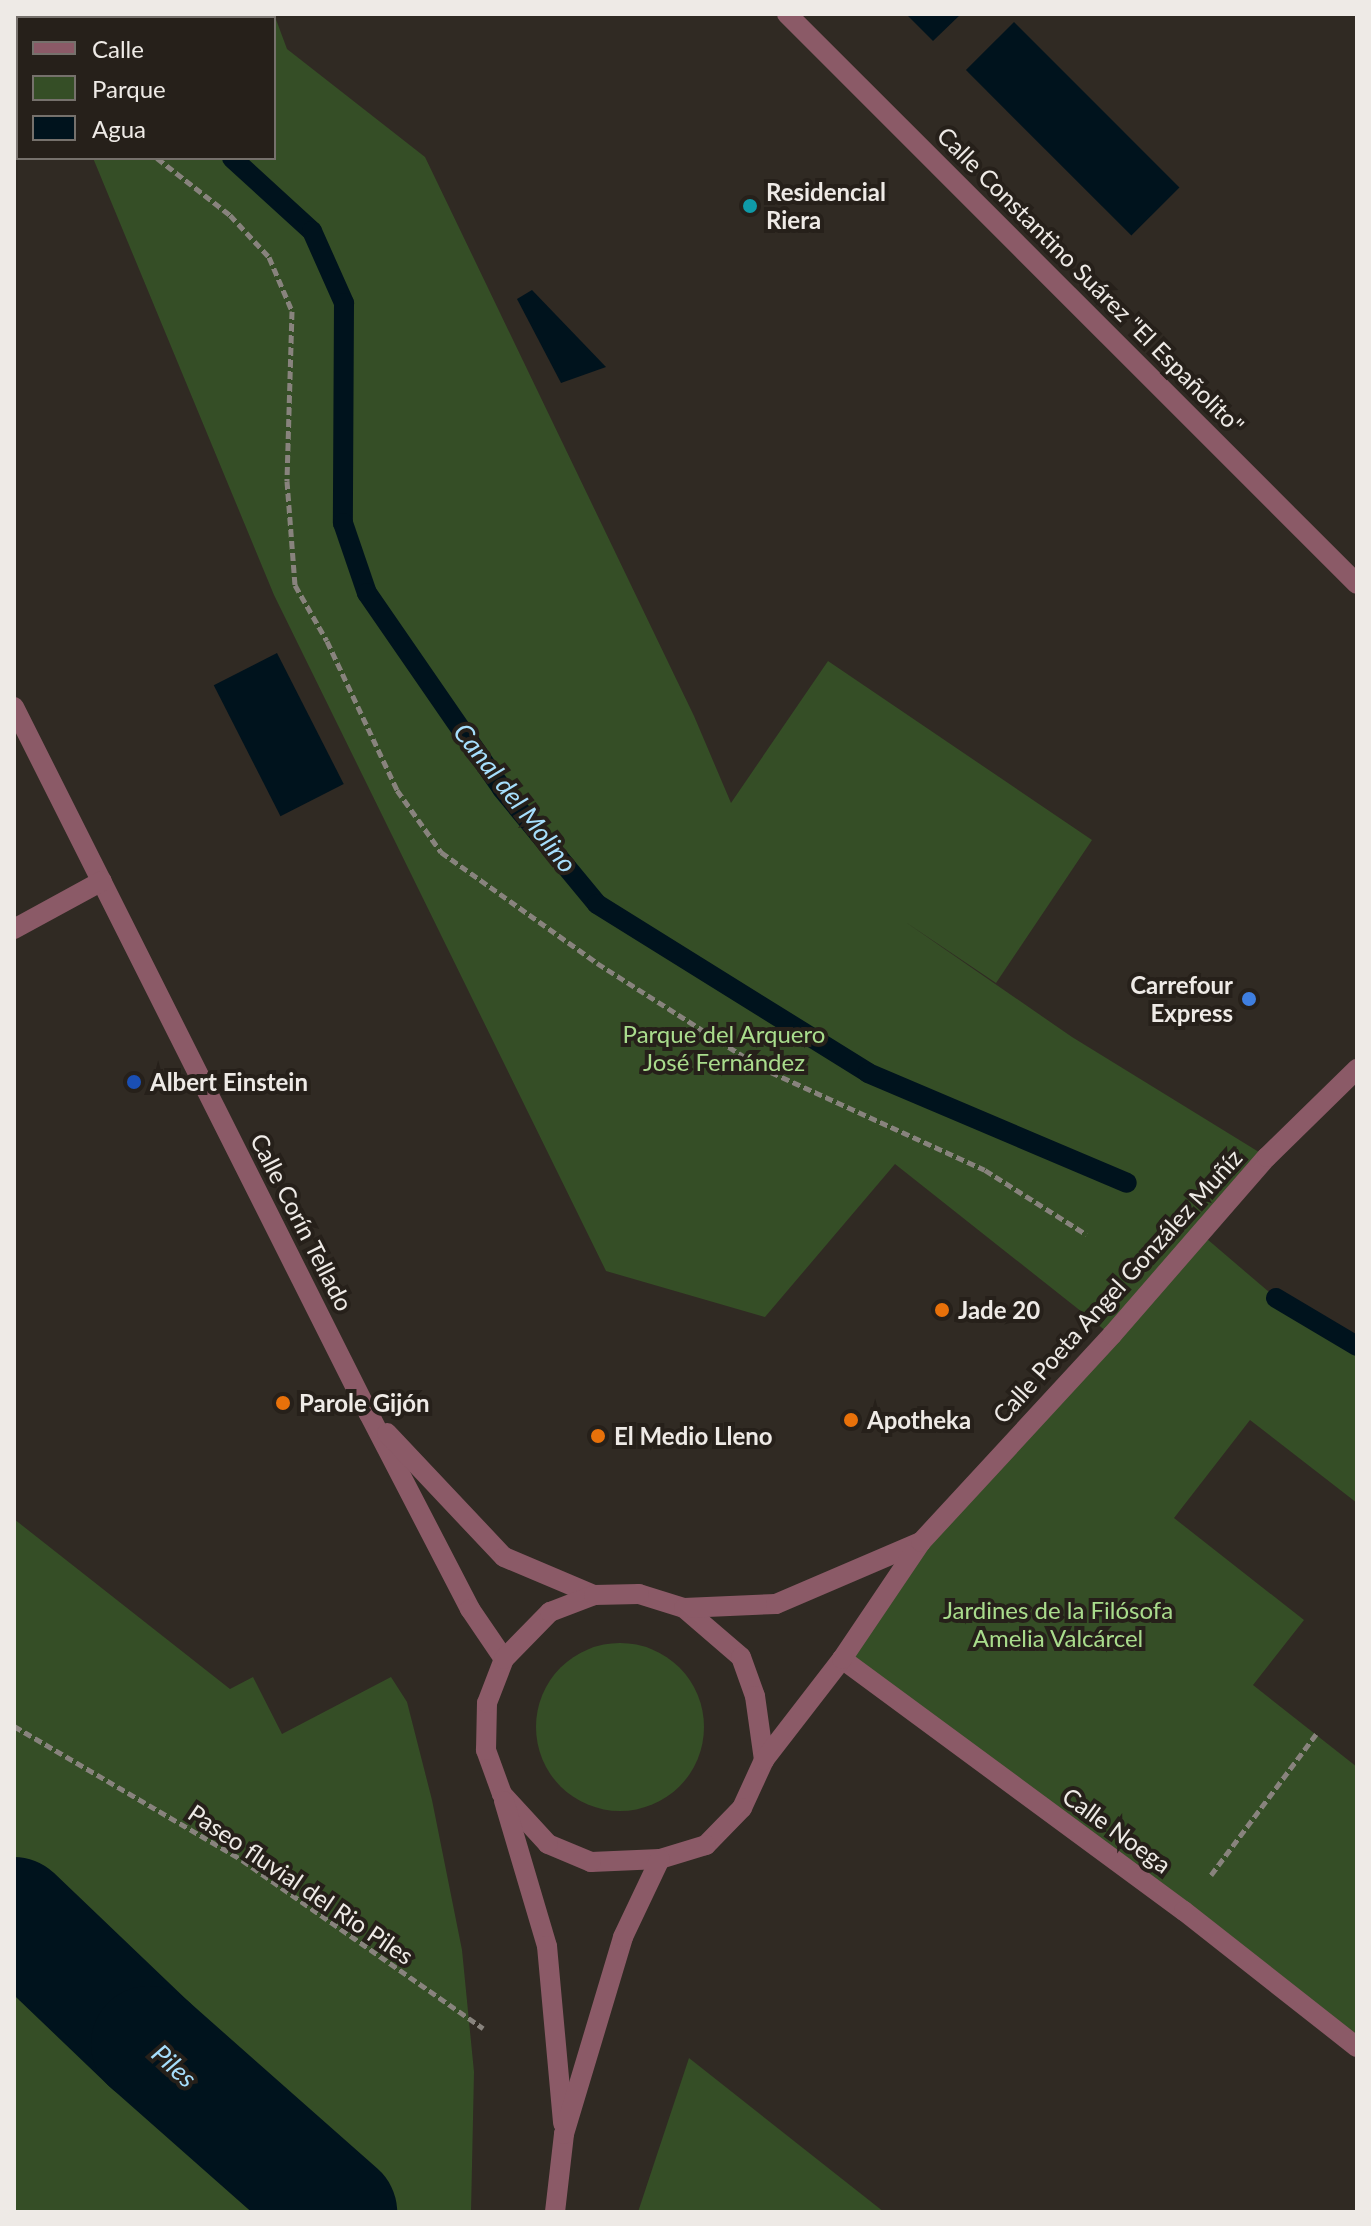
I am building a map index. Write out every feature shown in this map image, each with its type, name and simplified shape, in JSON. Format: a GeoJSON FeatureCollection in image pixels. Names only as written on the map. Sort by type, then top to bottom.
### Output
{"type":"FeatureCollection","features":[{"type":"Feature","properties":{"kind":"street","name":"Calle Constantino Suárez \"El Españolito\""},"geometry":{"type":"LineString","coordinates":[[787,14],[1357,584]]}},
{"type":"Feature","properties":{"kind":"street","name":"Calle Corín Tellado"},"geometry":{"type":"LineString","coordinates":[[14,707],[369,1414],[470,1609],[504,1659]]}},
{"type":"Feature","properties":{"kind":"street"},"geometry":{"type":"LineString","coordinates":[[14,929],[102,881]]}},
{"type":"Feature","properties":{"kind":"street","name":"Calle Poeta Angel González Muñíz"},"geometry":{"type":"LineString","coordinates":[[764,1760],[842,1659],[921,1542],[1112,1335],[1267,1157],[1357,1069]]}},
{"type":"Feature","properties":{"kind":"street","name":"Calle Corín Tellado"},"geometry":{"type":"LineString","coordinates":[[369,1414],[504,1557],[594,1595]]}},
{"type":"Feature","properties":{"kind":"street","name":"Calle Poeta Angel González Muñíz"},"geometry":{"type":"LineString","coordinates":[[684,1608],[776,1604],[921,1542]]}},
{"type":"Feature","properties":{"kind":"street"},"geometry":{"type":"LineString","coordinates":[[502,1794],[548,1844],[591,1862],[660,1859],[706,1845],[742,1808],[764,1760],[755,1696],[741,1657],[716,1632],[684,1608],[639,1594],[594,1595],[550,1612],[504,1659],[487,1703],[486,1750],[547,1946],[564,2134]]}},
{"type":"Feature","properties":{"kind":"street","name":"Calle Noega"},"geometry":{"type":"LineString","coordinates":[[842,1659],[1184,1911],[1357,2047]]}},
{"type":"Feature","properties":{"kind":"street"},"geometry":{"type":"LineString","coordinates":[[555,2212],[564,2134],[623,1937],[660,1859]]}},
{"type":"Feature","properties":{"kind":"path"},"geometry":{"type":"LineString","coordinates":[[160,160],[230,215],[269,257],[292,311],[287,481],[295,585],[327,641],[397,790],[441,852],[597,963],[760,1067],[985,1170],[1086,1234]]}},
{"type":"Feature","properties":{"kind":"path","name":"Paseo fluvial del Rio Piles"},"geometry":{"type":"LineString","coordinates":[[14,1726],[242,1860],[483,2028]]}},
{"type":"Feature","properties":{"kind":"path"},"geometry":{"type":"LineString","coordinates":[[1184,1911],[1316,1734]]}},
{"type":"Feature","properties":{"kind":"green space","name":"Parque del Arquero José Fernández"},"geometry":{"type":"Polygon","coordinates":[[[33,14],[275,16],[34,16],[33,14]]]}},
{"type":"Feature","properties":{"kind":"green space","name":"Parque del Arquero José Fernández"},"geometry":{"type":"Polygon","coordinates":[[[276,19],[287,49],[425,157],[694,716],[731,803],[828,661],[1092,840],[996,983],[904,921],[1072,1037],[1267,1157],[1200,1233],[1276,1298],[1357,1346],[1357,1503],[1250,1420],[1174,1518],[1304,1620],[1253,1685],[1357,1767],[1357,2047],[842,1659],[921,1542],[1111,1335],[895,1164],[765,1317],[606,1271],[274,595],[94,160],[276,160],[276,19]]]}},
{"type":"Feature","properties":{"kind":"green space"},"geometry":{"type":"Polygon","coordinates":[[[14,1519],[230,1689],[253,1677],[282,1734],[391,1677],[407,1702],[432,1800],[462,1950],[474,2072],[471,2212],[14,2212],[14,1519]]]}},
{"type":"Feature","properties":{"kind":"green space"},"geometry":{"type":"Polygon","coordinates":[[[620,1643],[652,1649],[679,1668],[698,1695],[704,1727],[698,1759],[679,1786],[652,1805],[620,1811],[588,1805],[561,1786],[542,1759],[536,1727],[542,1695],[561,1668],[588,1649],[620,1643]]]}},
{"type":"Feature","properties":{"kind":"green space"},"geometry":{"type":"Polygon","coordinates":[[[689,2058],[884,2212],[638,2212],[689,2058]]]}},
{"type":"Feature","properties":{"kind":"water"},"geometry":{"type":"Polygon","coordinates":[[[906,14],[961,14],[933,41],[906,14]]]}},
{"type":"Feature","properties":{"kind":"water"},"geometry":{"type":"Polygon","coordinates":[[[1014,22],[1179,187],[1131,236],[966,70],[1014,22]]]}},
{"type":"Feature","properties":{"kind":"water"},"geometry":{"type":"Polygon","coordinates":[[[532,290],[606,367],[561,383],[517,299],[532,290]]]}},
{"type":"Feature","properties":{"kind":"water"},"geometry":{"type":"Polygon","coordinates":[[[277,653],[344,784],[280,816],[214,685],[277,653]]]}},
{"type":"Feature","properties":{"kind":"water"},"geometry":{"type":"Polygon","coordinates":[[[272,2156],[371,2212],[304,2212],[272,2156]]]}},
{"type":"Feature","properties":{"kind":"waterway","name":"Canal del Molino"},"geometry":{"type":"LineString","coordinates":[[234,160],[312,231],[344,303],[343,523],[367,593],[502,789],[597,904],[868,1073],[1127,1183]]}},
{"type":"Feature","properties":{"kind":"waterway","name":"Canal del Molino"},"geometry":{"type":"LineString","coordinates":[[1276,1298],[1357,1346]]}},
{"type":"Feature","properties":{"kind":"waterway","name":"Piles"},"geometry":{"type":"LineString","coordinates":[[14,1915],[149,2044],[339,2212]]}},
{"type":"Feature","properties":{"kind":"place","name":"Residencial Riera"},"geometry":{"type":"Point","coordinates":[750,206]}},
{"type":"Feature","properties":{"kind":"place","name":"Carrefour Express"},"geometry":{"type":"Point","coordinates":[1249,999]}},
{"type":"Feature","properties":{"kind":"place","name":"Albert Einstein"},"geometry":{"type":"Point","coordinates":[134,1082]}},
{"type":"Feature","properties":{"kind":"place","name":"Jade 20"},"geometry":{"type":"Point","coordinates":[942,1310]}},
{"type":"Feature","properties":{"kind":"place","name":"Parole Gijón"},"geometry":{"type":"Point","coordinates":[283,1403]}},
{"type":"Feature","properties":{"kind":"place","name":"Apotheka"},"geometry":{"type":"Point","coordinates":[851,1420]}},
{"type":"Feature","properties":{"kind":"place","name":"El Medio Lleno"},"geometry":{"type":"Point","coordinates":[598,1436]}},
{"type":"Feature","properties":{"kind":"park label","name":"Jardines de la Filósofa Amelia Valcárcel"},"geometry":{"type":"Point","coordinates":[1058,1624]}}]}
